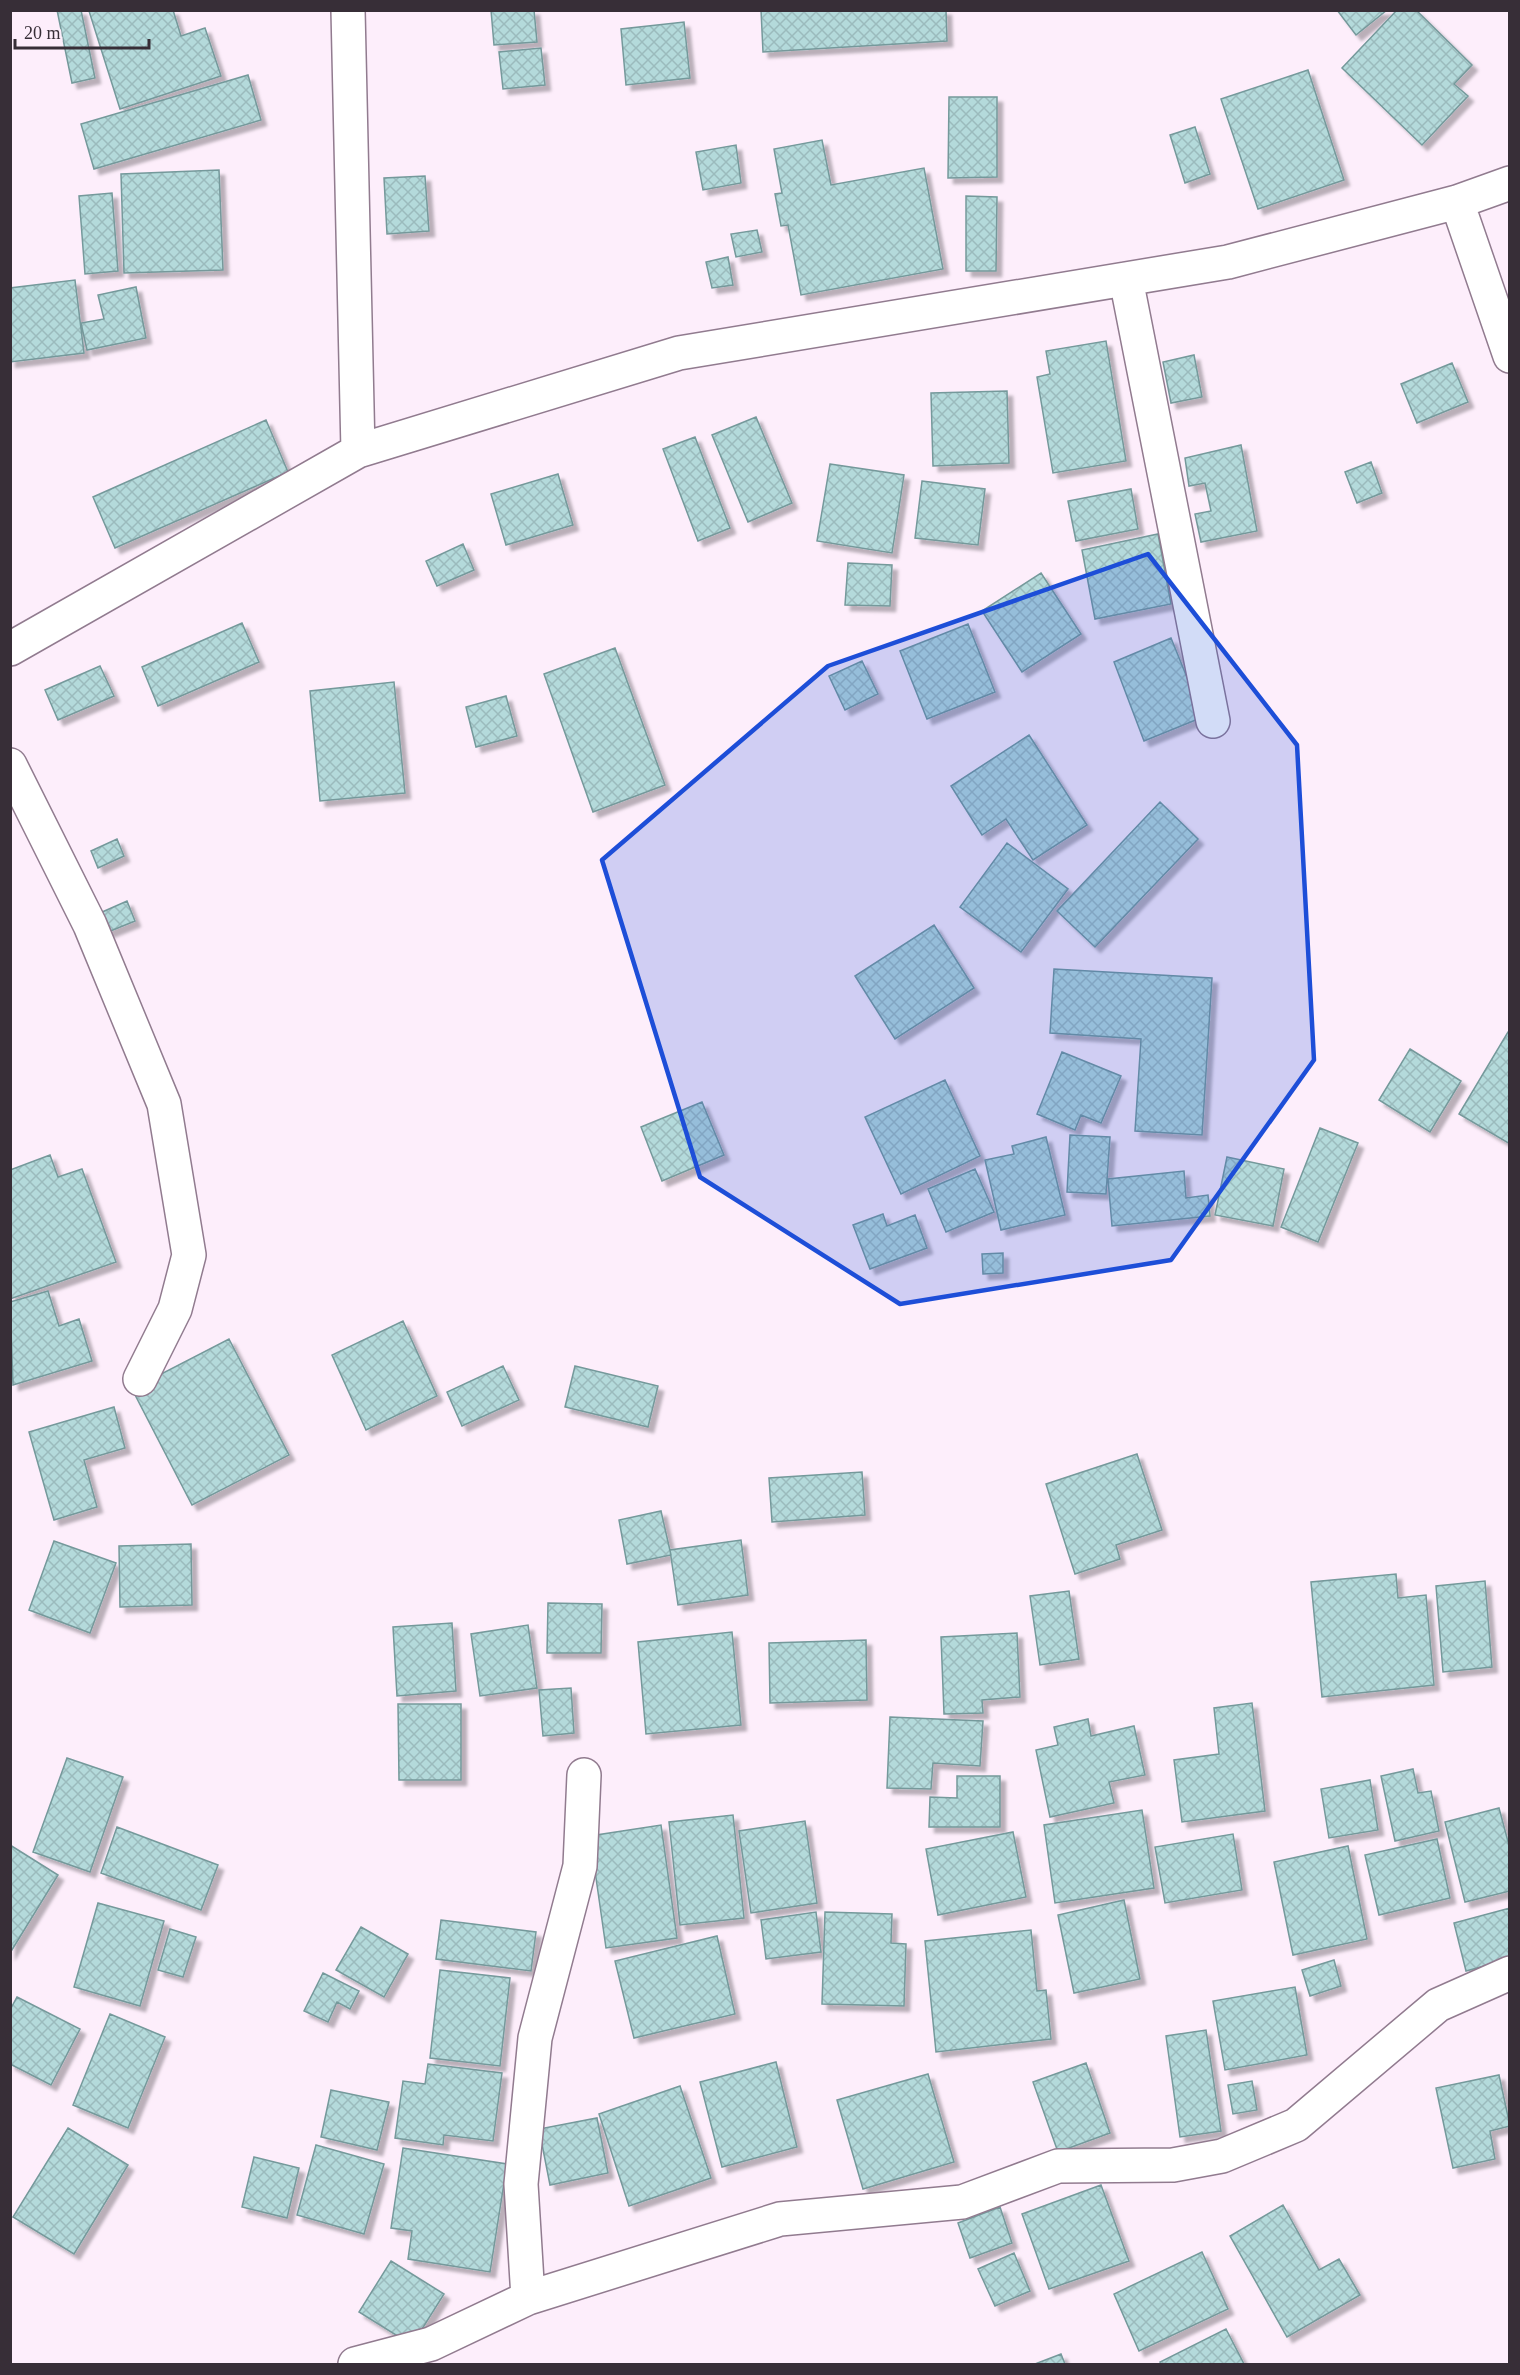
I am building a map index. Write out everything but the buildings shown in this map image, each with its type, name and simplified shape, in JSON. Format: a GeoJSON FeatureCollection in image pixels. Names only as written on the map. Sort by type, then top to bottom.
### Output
{"type":"FeatureCollection","features":[{"type":"Feature","properties":{"kind":"street"},"geometry":{"type":"LineString","coordinates":[[348,10],[358,451]]}},
{"type":"Feature","properties":{"kind":"street"},"geometry":{"type":"LineString","coordinates":[[10,649],[358,451],[680,353],[1228,262],[1457,202],[1509,183]]}},
{"type":"Feature","properties":{"kind":"street"},"geometry":{"type":"LineString","coordinates":[[1457,202],[1509,357]]}},
{"type":"Feature","properties":{"kind":"street"},"geometry":{"type":"LineString","coordinates":[[1126,279],[1213,721]]}},
{"type":"Feature","properties":{"kind":"street"},"geometry":{"type":"LineString","coordinates":[[10,765],[90,925],[164,1104],[189,1255],[176,1309],[140,1379]]}},
{"type":"Feature","properties":{"kind":"street"},"geometry":{"type":"LineString","coordinates":[[528,2298],[521,2184],[535,2038],[580,1866],[584,1775]]}},
{"type":"Feature","properties":{"kind":"street"},"geometry":{"type":"LineString","coordinates":[[356,2364],[431,2344],[528,2298],[780,2219],[962,2202],[1058,2166],[1173,2165],[1222,2156],[1296,2125],[1438,2005],[1509,1973]]}},
{"type":"Feature","properties":{"kind":"highlighted area"},"geometry":{"type":"Polygon","coordinates":[[[1148,554],[1297,745],[1314,1060],[1171,1260],[900,1304],[700,1177],[602,860],[828,666],[1148,554]]]}}]}
